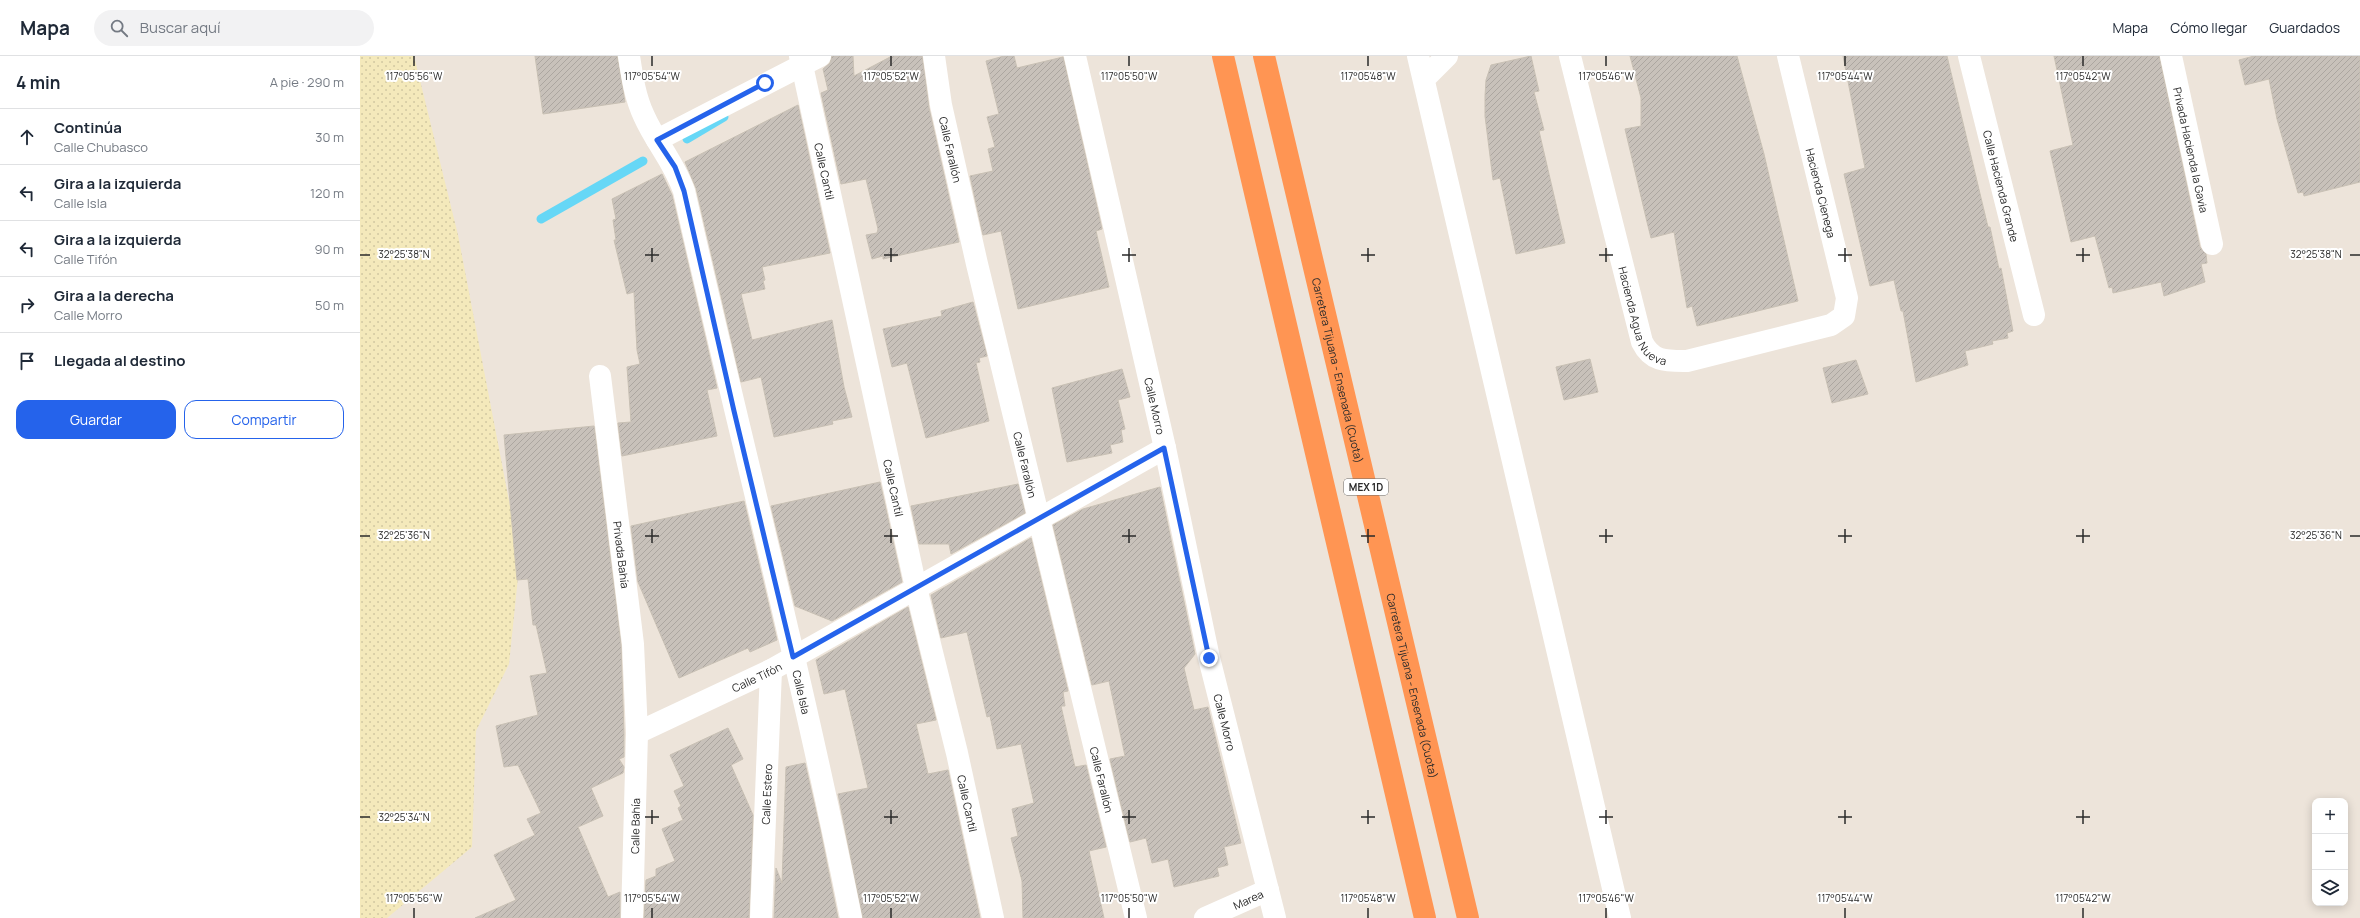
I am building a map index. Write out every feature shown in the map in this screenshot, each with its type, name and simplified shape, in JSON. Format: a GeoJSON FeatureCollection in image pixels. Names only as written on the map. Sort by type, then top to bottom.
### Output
{"type":"FeatureCollection","features":[{"type":"Feature","properties":{"kind":"highway"},"geometry":{"type":"LineString","coordinates":[[1223,56],[1425,918]]}},
{"type":"Feature","properties":{"kind":"highway","name":"Carretera Tijuana - Ensenada (Cuota)"},"geometry":{"type":"LineString","coordinates":[[1264,56],[1468,918]]}},
{"type":"Feature","properties":{"kind":"street","name":"Calle Isla"},"geometry":{"type":"LineString","coordinates":[[629,56],[643,115],[675,167],[684,191],[734,411],[820,766],[851,918]]}},
{"type":"Feature","properties":{"kind":"street"},"geometry":{"type":"LineString","coordinates":[[657,140],[801,61],[820,56]]}},
{"type":"Feature","properties":{"kind":"street","name":"Calle Farallón"},"geometry":{"type":"LineString","coordinates":[[934,56],[941,105],[977,264],[1040,518],[1136,918]]}},
{"type":"Feature","properties":{"kind":"street","name":"Calle Morro"},"geometry":{"type":"LineString","coordinates":[[1075,56],[1164,448],[1209,658],[1275,918]]}},
{"type":"Feature","properties":{"kind":"street"},"geometry":{"type":"LineString","coordinates":[[1418,56],[1620,918]]}},
{"type":"Feature","properties":{"kind":"street"},"geometry":{"type":"LineString","coordinates":[[1424,79],[1447,56]]}},
{"type":"Feature","properties":{"kind":"street","name":"Hacienda Agua Nueva"},"geometry":{"type":"LineString","coordinates":[[1570,56],[1642,342],[1647,352],[1656,358],[1669,361],[1687,361],[1831,325]]}},
{"type":"Feature","properties":{"kind":"street","name":"Hacienda Cienega"},"geometry":{"type":"LineString","coordinates":[[1788,56],[1846,298],[1844,316],[1831,325]]}},
{"type":"Feature","properties":{"kind":"street","name":"Calle Hacienda Grande"},"geometry":{"type":"LineString","coordinates":[[1969,56],[2034,315]]}},
{"type":"Feature","properties":{"kind":"street","name":"Privada Hacienda la Gavia"},"geometry":{"type":"LineString","coordinates":[[2171,56],[2212,244]]}},
{"type":"Feature","properties":{"kind":"street","name":"Calle Cantil"},"geometry":{"type":"LineString","coordinates":[[801,61],[916,588],[957,753],[993,918]]}},
{"type":"Feature","properties":{"kind":"street","name":"Privada Bahía"},"geometry":{"type":"LineString","coordinates":[[600,376],[633,644],[637,733]]}},
{"type":"Feature","properties":{"kind":"street","name":"Calle Tifón"},"geometry":{"type":"LineString","coordinates":[[637,733],[771,670],[1164,448]]}},
{"type":"Feature","properties":{"kind":"street","name":"Calle Estero"},"geometry":{"type":"LineString","coordinates":[[761,918],[771,670]]}},
{"type":"Feature","properties":{"kind":"street","name":"Calle Bahía"},"geometry":{"type":"LineString","coordinates":[[632,918],[637,733]]}},
{"type":"Feature","properties":{"kind":"street","name":"Marea"},"geometry":{"type":"LineString","coordinates":[[1205,918],[1268,890]]}},
{"type":"Feature","properties":{"kind":"sand"},"geometry":{"type":"Polygon","coordinates":[[[360,56],[414,56],[458,235],[520,558],[509,664],[476,731],[472,847],[387,918],[360,918],[360,56]]]}},
{"type":"Feature","properties":{"kind":"building"},"geometry":{"type":"Polygon","coordinates":[[[535,56],[617,56],[625,102],[543,114],[535,56]]]}},
{"type":"Feature","properties":{"kind":"building"},"geometry":{"type":"Polygon","coordinates":[[[832,56],[853,56],[854,76],[892,56],[922,56],[929,108],[959,242],[883,259],[883,256],[872,259],[866,235],[877,233],[878,229],[866,179],[841,184],[821,93],[828,90],[823,69],[830,63],[832,56]]]}},
{"type":"Feature","properties":{"kind":"building"},"geometry":{"type":"Polygon","coordinates":[[[1004,56],[1014,56],[1017,68],[1063,57],[1102,229],[1096,231],[1109,287],[1018,309],[1001,231],[983,235],[970,176],[993,171],[988,149],[995,147],[987,117],[999,114],[986,61],[1004,56]]]}},
{"type":"Feature","properties":{"kind":"building"},"geometry":{"type":"Polygon","coordinates":[[[1531,56],[1539,91],[1534,92],[1544,130],[1539,131],[1565,243],[1516,254],[1500,178],[1493,180],[1485,116],[1486,80],[1491,65],[1531,56]]]}},
{"type":"Feature","properties":{"kind":"building"},"geometry":{"type":"Polygon","coordinates":[[[1630,56],[1737,56],[1764,154],[1798,301],[1697,326],[1692,306],[1687,308],[1674,232],[1651,238],[1647,222],[1625,129],[1641,126],[1641,98],[1630,56]]]}},
{"type":"Feature","properties":{"kind":"building"},"geometry":{"type":"Polygon","coordinates":[[[1843,56],[1947,56],[1988,227],[1990,227],[1999,269],[2001,268],[2013,331],[2007,333],[2008,338],[1992,341],[1993,344],[1965,351],[1968,365],[1916,382],[1903,311],[1901,311],[1894,280],[1870,286],[1844,174],[1865,168],[1843,56]]]}},
{"type":"Feature","properties":{"kind":"building"},"geometry":{"type":"Polygon","coordinates":[[[2054,56],[2159,56],[2200,247],[2206,254],[2207,263],[2201,264],[2205,282],[2164,296],[2161,282],[2113,293],[2112,287],[2109,288],[2095,236],[2071,242],[2050,151],[2073,145],[2054,56]]]}},
{"type":"Feature","properties":{"kind":"building"},"geometry":{"type":"Polygon","coordinates":[[[2254,56],[2360,56],[2360,182],[2304,196],[2303,192],[2298,193],[2277,119],[2269,79],[2245,85],[2239,60],[2254,56]]]}},
{"type":"Feature","properties":{"kind":"building"},"geometry":{"type":"Polygon","coordinates":[[[798,105],[830,253],[762,267],[765,280],[763,281],[765,289],[741,294],[752,340],[832,320],[844,387],[852,417],[832,421],[833,424],[774,437],[761,377],[741,382],[696,188],[685,162],[798,105]]]}},
{"type":"Feature","properties":{"kind":"building"},"geometry":{"type":"Polygon","coordinates":[[[662,174],[672,195],[717,388],[707,390],[717,436],[622,456],[618,423],[631,422],[627,367],[640,364],[637,350],[634,292],[627,294],[614,240],[616,240],[613,220],[616,219],[612,199],[662,174]]]}},
{"type":"Feature","properties":{"kind":"building"},"geometry":{"type":"Polygon","coordinates":[[[973,302],[987,356],[979,358],[980,362],[976,363],[989,421],[926,438],[907,363],[892,367],[883,329],[942,316],[941,311],[973,302]]]}},
{"type":"Feature","properties":{"kind":"building"},"geometry":{"type":"Polygon","coordinates":[[[1590,359],[1598,392],[1564,400],[1556,367],[1590,359]]]}},
{"type":"Feature","properties":{"kind":"building"},"geometry":{"type":"Polygon","coordinates":[[[1856,360],[1868,394],[1832,403],[1823,368],[1856,360]]]}},
{"type":"Feature","properties":{"kind":"building"},"geometry":{"type":"Polygon","coordinates":[[[1122,369],[1130,397],[1118,400],[1125,429],[1121,430],[1123,442],[1110,445],[1112,453],[1067,462],[1052,388],[1122,369]]]}},
{"type":"Feature","properties":{"kind":"building"},"geometry":{"type":"Polygon","coordinates":[[[594,426],[621,645],[624,757],[619,759],[624,767],[623,773],[591,788],[603,816],[578,827],[608,897],[620,892],[620,918],[475,918],[516,900],[494,855],[535,835],[527,819],[541,813],[518,765],[504,767],[496,726],[538,715],[530,676],[547,673],[536,625],[533,625],[528,579],[517,580],[504,435],[594,426]]]}},
{"type":"Feature","properties":{"kind":"building"},"geometry":{"type":"Polygon","coordinates":[[[880,482],[902,582],[832,621],[795,606],[771,506],[880,482]]]}},
{"type":"Feature","properties":{"kind":"building"},"geometry":{"type":"Polygon","coordinates":[[[1018,484],[1025,513],[951,554],[949,544],[919,544],[911,506],[1018,484]]]}},
{"type":"Feature","properties":{"kind":"building"},"geometry":{"type":"Polygon","coordinates":[[[1160,487],[1195,654],[1184,668],[1194,710],[1208,707],[1241,843],[1224,847],[1228,865],[1217,868],[1219,876],[1174,887],[1168,859],[1152,863],[1146,838],[1130,842],[1110,759],[1125,756],[1109,681],[1092,685],[1053,525],[1083,509],[1160,487]]]}},
{"type":"Feature","properties":{"kind":"building"},"geometry":{"type":"Polygon","coordinates":[[[744,501],[777,640],[750,652],[748,648],[679,678],[638,582],[631,526],[744,501]]]}},
{"type":"Feature","properties":{"kind":"building"},"geometry":{"type":"Polygon","coordinates":[[[1031,538],[1068,691],[1063,692],[1065,706],[1061,706],[1075,767],[1086,765],[1106,847],[1089,851],[1104,918],[1023,918],[1022,881],[1011,838],[1018,836],[1012,809],[1034,803],[1021,744],[997,749],[990,716],[987,717],[967,632],[941,638],[931,595],[1031,538]]]}},
{"type":"Feature","properties":{"kind":"building"},"geometry":{"type":"Polygon","coordinates":[[[908,607],[936,720],[916,724],[928,774],[948,770],[980,918],[863,918],[838,794],[868,788],[845,689],[824,694],[816,660],[908,607]]]}},
{"type":"Feature","properties":{"kind":"building"},"geometry":{"type":"Polygon","coordinates":[[[728,728],[743,759],[731,765],[753,815],[749,918],[644,918],[646,880],[656,876],[656,869],[675,861],[662,829],[683,820],[678,808],[681,806],[674,791],[684,786],[670,755],[728,728]]]}},
{"type":"Feature","properties":{"kind":"building"},"geometry":{"type":"Polygon","coordinates":[[[805,763],[838,918],[774,918],[776,868],[782,883],[786,767],[805,763]]]}},
{"type":"Feature","properties":{"kind":"waterway"},"geometry":{"type":"LineString","coordinates":[[687,139],[724,117]]}},
{"type":"Feature","properties":{"kind":"waterway"},"geometry":{"type":"LineString","coordinates":[[541,219],[643,161]]}},
{"type":"Feature","properties":{"kind":"route"},"geometry":{"type":"LineString","coordinates":[[765,83],[721,108],[657,140],[675,167],[684,191],[734,411],[793,657],[1164,448],[1209,658]]}}]}
